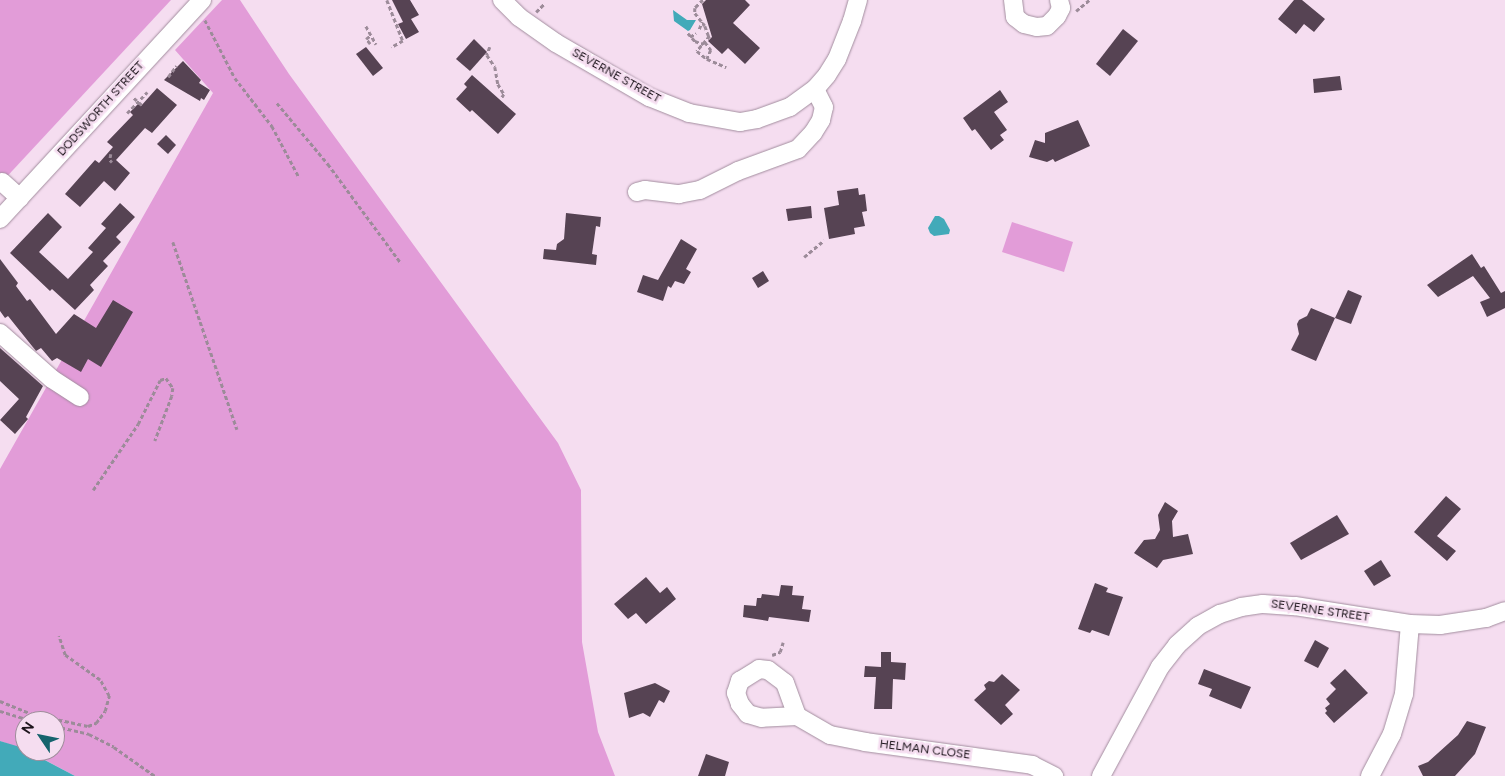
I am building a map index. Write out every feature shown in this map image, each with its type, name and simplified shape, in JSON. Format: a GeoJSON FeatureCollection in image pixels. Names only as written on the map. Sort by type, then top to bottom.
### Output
{"type":"FeatureCollection","features":[{"type":"Feature","properties":{"kind":"street","name":"DODSWORTH STREET"},"geometry":{"type":"LineString","coordinates":[[0,219],[202,0]]}},
{"type":"Feature","properties":{"kind":"street","name":"SEVERNE STREET"},"geometry":{"type":"LineString","coordinates":[[502,0],[519,16],[556,43],[608,75],[649,97],[689,113],[740,122],[757,119],[790,107],[815,89],[837,59],[858,0]]}},
{"type":"Feature","properties":{"kind":"street"},"geometry":{"type":"LineString","coordinates":[[1013,0],[1012,7],[1015,17],[1024,24],[1037,27],[1047,26],[1057,16],[1060,8],[1059,0]]}},
{"type":"Feature","properties":{"kind":"street"},"geometry":{"type":"LineString","coordinates":[[637,192],[645,190],[679,194],[700,190],[738,171],[798,148],[813,133],[821,120],[824,107],[815,89]]}},
{"type":"Feature","properties":{"kind":"street"},"geometry":{"type":"LineString","coordinates":[[2,182],[20,198]]}},
{"type":"Feature","properties":{"kind":"street"},"geometry":{"type":"LineString","coordinates":[[0,333],[52,379],[80,397]]}},
{"type":"Feature","properties":{"kind":"street","name":"SEVERNE STREET"},"geometry":{"type":"LineString","coordinates":[[1101,776],[1134,712],[1171,652],[1198,626],[1220,614],[1241,607],[1263,604],[1295,606],[1410,624],[1460,623],[1505,611]]}},
{"type":"Feature","properties":{"kind":"street"},"geometry":{"type":"LineString","coordinates":[[1370,776],[1392,734],[1404,694],[1410,624]]}},
{"type":"Feature","properties":{"kind":"street","name":"HELMAN CLOSE"},"geometry":{"type":"LineString","coordinates":[[797,716],[830,735],[865,742],[1032,765],[1054,776]]}},
{"type":"Feature","properties":{"kind":"path"},"geometry":{"type":"LineString","coordinates":[[387,0],[403,41],[392,47]]}},
{"type":"Feature","properties":{"kind":"path"},"geometry":{"type":"LineString","coordinates":[[703,0],[695,8],[695,13],[702,22],[709,37],[697,51],[707,59],[726,67]]}},
{"type":"Feature","properties":{"kind":"path"},"geometry":{"type":"LineString","coordinates":[[1076,11],[1090,0]]}},
{"type":"Feature","properties":{"kind":"path"},"geometry":{"type":"LineString","coordinates":[[535,12],[544,4]]}},
{"type":"Feature","properties":{"kind":"path"},"geometry":{"type":"LineString","coordinates":[[206,20],[235,78],[272,126],[299,177]]}},
{"type":"Feature","properties":{"kind":"path"},"geometry":{"type":"LineString","coordinates":[[699,29],[702,22]]}},
{"type":"Feature","properties":{"kind":"path"},"geometry":{"type":"LineString","coordinates":[[366,26],[376,44]]}},
{"type":"Feature","properties":{"kind":"path"},"geometry":{"type":"LineString","coordinates":[[688,33],[690,37],[704,43],[711,50],[707,59]]}},
{"type":"Feature","properties":{"kind":"path"},"geometry":{"type":"LineString","coordinates":[[690,37],[696,33]]}},
{"type":"Feature","properties":{"kind":"path"},"geometry":{"type":"LineString","coordinates":[[370,44],[366,39],[371,35]]}},
{"type":"Feature","properties":{"kind":"path"},"geometry":{"type":"LineString","coordinates":[[490,47],[487,55],[495,67],[498,84],[504,94],[502,98]]}},
{"type":"Feature","properties":{"kind":"path"},"geometry":{"type":"LineString","coordinates":[[168,77],[176,66]]}},
{"type":"Feature","properties":{"kind":"path"},"geometry":{"type":"LineString","coordinates":[[127,113],[147,92]]}},
{"type":"Feature","properties":{"kind":"path"},"geometry":{"type":"LineString","coordinates":[[134,98],[142,105]]}},
{"type":"Feature","properties":{"kind":"path"},"geometry":{"type":"LineString","coordinates":[[277,103],[328,164],[400,262]]}},
{"type":"Feature","properties":{"kind":"path"},"geometry":{"type":"LineString","coordinates":[[111,154],[110,160],[112,162]]}},
{"type":"Feature","properties":{"kind":"path"},"geometry":{"type":"LineString","coordinates":[[804,257],[824,240]]}},
{"type":"Feature","properties":{"kind":"path"},"geometry":{"type":"LineString","coordinates":[[173,242],[189,295],[237,429]]}},
{"type":"Feature","properties":{"kind":"path"},"geometry":{"type":"LineString","coordinates":[[93,490],[138,424],[160,380],[166,378],[173,388],[172,396],[155,441]]}},
{"type":"Feature","properties":{"kind":"path"},"geometry":{"type":"LineString","coordinates":[[0,700],[33,714],[88,726],[96,723],[106,711],[109,696],[100,680],[65,655],[59,636]]}},
{"type":"Feature","properties":{"kind":"path"},"geometry":{"type":"LineString","coordinates":[[0,711],[15,716]]}},
{"type":"Feature","properties":{"kind":"path"},"geometry":{"type":"LineString","coordinates":[[65,728],[89,734],[114,747],[154,776]]}},
{"type":"Feature","properties":{"kind":"shaded area"},"geometry":{"type":"Polygon","coordinates":[[[0,0],[171,0],[0,184],[0,0]]]}},
{"type":"Feature","properties":{"kind":"shaded area"},"geometry":{"type":"Polygon","coordinates":[[[222,0],[240,0],[289,74],[558,443],[581,490],[582,642],[598,732],[615,776],[75,776],[47,761],[65,761],[65,711],[15,711],[15,746],[0,741],[0,469],[213,93],[175,50],[222,0]]]}},
{"type":"Feature","properties":{"kind":"shaded area"},"geometry":{"type":"Polygon","coordinates":[[[1012,222],[1073,242],[1064,272],[1002,252],[1012,222]]]}},
{"type":"Feature","properties":{"kind":"water"},"geometry":{"type":"Polygon","coordinates":[[[673,10],[687,20],[696,20],[690,30],[688,31],[674,21],[673,10]]]}},
{"type":"Feature","properties":{"kind":"water"},"geometry":{"type":"Polygon","coordinates":[[[935,216],[944,219],[950,230],[949,234],[934,236],[930,233],[928,228],[935,216]]]}},
{"type":"Feature","properties":{"kind":"water"},"geometry":{"type":"Polygon","coordinates":[[[0,741],[15,746],[15,761],[47,761],[75,776],[0,776],[0,741]]]}},
{"type":"Feature","properties":{"kind":"building"},"geometry":{"type":"Polygon","coordinates":[[[392,0],[410,0],[419,15],[411,19],[419,32],[406,39],[398,24],[403,22],[392,0]]]}},
{"type":"Feature","properties":{"kind":"building"},"geometry":{"type":"Polygon","coordinates":[[[706,0],[745,0],[750,5],[733,23],[760,48],[745,64],[728,48],[722,54],[708,41],[712,37],[702,4],[706,0]]]}},
{"type":"Feature","properties":{"kind":"building"},"geometry":{"type":"Polygon","coordinates":[[[1294,0],[1302,0],[1325,19],[1314,32],[1304,24],[1296,34],[1278,19],[1294,0]]]}},
{"type":"Feature","properties":{"kind":"building"},"geometry":{"type":"Polygon","coordinates":[[[1123,29],[1138,41],[1110,76],[1096,64],[1123,29]]]}},
{"type":"Feature","properties":{"kind":"building"},"geometry":{"type":"Polygon","coordinates":[[[474,39],[487,52],[470,71],[456,59],[474,39]]]}},
{"type":"Feature","properties":{"kind":"building"},"geometry":{"type":"Polygon","coordinates":[[[366,47],[383,68],[373,76],[356,54],[366,47]]]}},
{"type":"Feature","properties":{"kind":"building"},"geometry":{"type":"Polygon","coordinates":[[[183,61],[201,80],[199,83],[210,90],[204,100],[201,98],[200,101],[164,80],[183,61]]]}},
{"type":"Feature","properties":{"kind":"building"},"geometry":{"type":"Polygon","coordinates":[[[472,75],[516,114],[498,134],[472,110],[470,112],[456,99],[467,87],[464,84],[472,75]]]}},
{"type":"Feature","properties":{"kind":"building"},"geometry":{"type":"Polygon","coordinates":[[[1340,76],[1342,90],[1314,93],[1313,79],[1340,76]]]}},
{"type":"Feature","properties":{"kind":"building"},"geometry":{"type":"Polygon","coordinates":[[[157,88],[177,105],[152,133],[145,128],[116,160],[130,173],[115,191],[104,181],[80,207],[65,194],[95,160],[99,163],[113,147],[107,142],[133,115],[130,112],[138,104],[141,106],[157,88]]]}},
{"type":"Feature","properties":{"kind":"building"},"geometry":{"type":"Polygon","coordinates":[[[1000,90],[1008,102],[994,112],[1007,130],[1000,135],[1004,140],[991,150],[975,129],[972,131],[963,118],[1000,90]]]}},
{"type":"Feature","properties":{"kind":"building"},"geometry":{"type":"Polygon","coordinates":[[[1078,120],[1090,146],[1055,162],[1053,159],[1047,162],[1029,157],[1035,140],[1045,143],[1045,133],[1078,120]]]}},
{"type":"Feature","properties":{"kind":"building"},"geometry":{"type":"Polygon","coordinates":[[[166,135],[176,145],[168,154],[157,144],[166,135]]]}},
{"type":"Feature","properties":{"kind":"building"},"geometry":{"type":"Polygon","coordinates":[[[858,188],[859,195],[865,194],[867,211],[862,212],[865,226],[854,228],[855,234],[829,239],[824,208],[839,205],[837,191],[858,188]]]}},
{"type":"Feature","properties":{"kind":"building"},"geometry":{"type":"Polygon","coordinates":[[[120,203],[135,217],[116,237],[121,242],[103,261],[108,266],[90,285],[94,290],[75,310],[52,289],[50,291],[10,253],[48,213],[62,227],[39,252],[68,279],[93,252],[88,248],[106,228],[101,224],[120,203]]]}},
{"type":"Feature","properties":{"kind":"building"},"geometry":{"type":"Polygon","coordinates":[[[811,206],[812,218],[788,221],[786,209],[811,206]]]}},
{"type":"Feature","properties":{"kind":"building"},"geometry":{"type":"Polygon","coordinates":[[[566,213],[601,217],[600,227],[596,226],[592,254],[597,255],[596,265],[543,259],[544,249],[556,250],[557,244],[564,239],[566,213]]]}},
{"type":"Feature","properties":{"kind":"building"},"geometry":{"type":"Polygon","coordinates":[[[681,239],[697,249],[686,269],[691,272],[684,284],[675,281],[671,288],[668,286],[663,301],[637,292],[643,275],[658,280],[681,239]]]}},
{"type":"Feature","properties":{"kind":"building"},"geometry":{"type":"Polygon","coordinates":[[[1472,254],[1481,268],[1484,266],[1501,293],[1505,291],[1505,308],[1487,317],[1480,302],[1490,298],[1473,276],[1438,297],[1427,285],[1472,254]]]}},
{"type":"Feature","properties":{"kind":"building"},"geometry":{"type":"Polygon","coordinates":[[[0,259],[18,283],[16,286],[27,301],[30,299],[56,334],[74,314],[96,328],[113,300],[133,312],[101,367],[88,359],[81,372],[57,358],[52,361],[41,348],[36,351],[8,316],[5,318],[0,311],[0,259]]]}},
{"type":"Feature","properties":{"kind":"building"},"geometry":{"type":"Polygon","coordinates":[[[763,271],[769,281],[758,288],[752,278],[763,271]]]}},
{"type":"Feature","properties":{"kind":"building"},"geometry":{"type":"Polygon","coordinates":[[[1348,290],[1362,296],[1351,324],[1335,318],[1348,290]]]}},
{"type":"Feature","properties":{"kind":"building"},"geometry":{"type":"Polygon","coordinates":[[[1311,308],[1335,318],[1316,361],[1291,350],[1299,334],[1297,324],[1299,320],[1307,316],[1311,308]]]}},
{"type":"Feature","properties":{"kind":"building"},"geometry":{"type":"Polygon","coordinates":[[[0,348],[43,386],[26,417],[28,419],[15,434],[0,420],[19,399],[0,381],[0,348]]]}},
{"type":"Feature","properties":{"kind":"building"},"geometry":{"type":"Polygon","coordinates":[[[1446,496],[1461,509],[1437,536],[1456,551],[1447,561],[1414,532],[1446,496]]]}},
{"type":"Feature","properties":{"kind":"building"},"geometry":{"type":"Polygon","coordinates":[[[1165,502],[1178,511],[1172,521],[1173,537],[1188,534],[1193,554],[1163,560],[1157,568],[1134,553],[1144,540],[1155,539],[1160,530],[1158,515],[1165,502]]]}},
{"type":"Feature","properties":{"kind":"building"},"geometry":{"type":"Polygon","coordinates":[[[1337,515],[1349,534],[1301,560],[1290,543],[1337,515]]]}},
{"type":"Feature","properties":{"kind":"building"},"geometry":{"type":"Polygon","coordinates":[[[1381,560],[1391,576],[1374,586],[1364,571],[1381,560]]]}},
{"type":"Feature","properties":{"kind":"building"},"geometry":{"type":"Polygon","coordinates":[[[646,577],[660,593],[667,587],[676,599],[646,624],[636,613],[628,619],[614,604],[646,577]]]}},
{"type":"Feature","properties":{"kind":"building"},"geometry":{"type":"Polygon","coordinates":[[[1095,583],[1108,588],[1106,592],[1123,597],[1109,636],[1092,630],[1090,633],[1078,629],[1095,583]]]}},
{"type":"Feature","properties":{"kind":"building"},"geometry":{"type":"Polygon","coordinates":[[[781,585],[793,586],[792,595],[804,596],[802,609],[811,610],[809,622],[769,617],[768,621],[743,617],[744,605],[756,606],[757,598],[761,598],[762,594],[779,596],[781,585]]]}},
{"type":"Feature","properties":{"kind":"building"},"geometry":{"type":"Polygon","coordinates":[[[1315,640],[1329,648],[1318,668],[1304,661],[1315,640]]]}},
{"type":"Feature","properties":{"kind":"building"},"geometry":{"type":"Polygon","coordinates":[[[881,652],[891,652],[891,662],[906,663],[905,680],[893,679],[892,709],[874,709],[876,677],[864,677],[865,666],[881,667],[881,652]]]}},
{"type":"Feature","properties":{"kind":"building"},"geometry":{"type":"Polygon","coordinates":[[[1204,669],[1251,687],[1241,709],[1209,696],[1212,689],[1198,684],[1204,669]]]}},
{"type":"Feature","properties":{"kind":"building"},"geometry":{"type":"Polygon","coordinates":[[[1345,669],[1368,693],[1334,723],[1325,713],[1327,711],[1325,708],[1330,704],[1326,699],[1336,689],[1330,683],[1345,669]]]}},
{"type":"Feature","properties":{"kind":"building"},"geometry":{"type":"Polygon","coordinates":[[[1002,674],[1020,690],[1005,705],[1013,714],[1001,725],[974,700],[986,689],[984,685],[989,681],[994,682],[1002,674]]]}},
{"type":"Feature","properties":{"kind":"building"},"geometry":{"type":"Polygon","coordinates":[[[655,683],[670,691],[664,703],[659,700],[650,717],[643,713],[629,718],[624,693],[655,683]]]}},
{"type":"Feature","properties":{"kind":"building"},"geometry":{"type":"Polygon","coordinates":[[[1467,721],[1486,727],[1475,754],[1455,776],[1423,776],[1418,766],[1428,762],[1458,735],[1467,721]]]}},
{"type":"Feature","properties":{"kind":"building"},"geometry":{"type":"Polygon","coordinates":[[[706,754],[729,762],[725,776],[698,776],[706,754]]]}}]}
